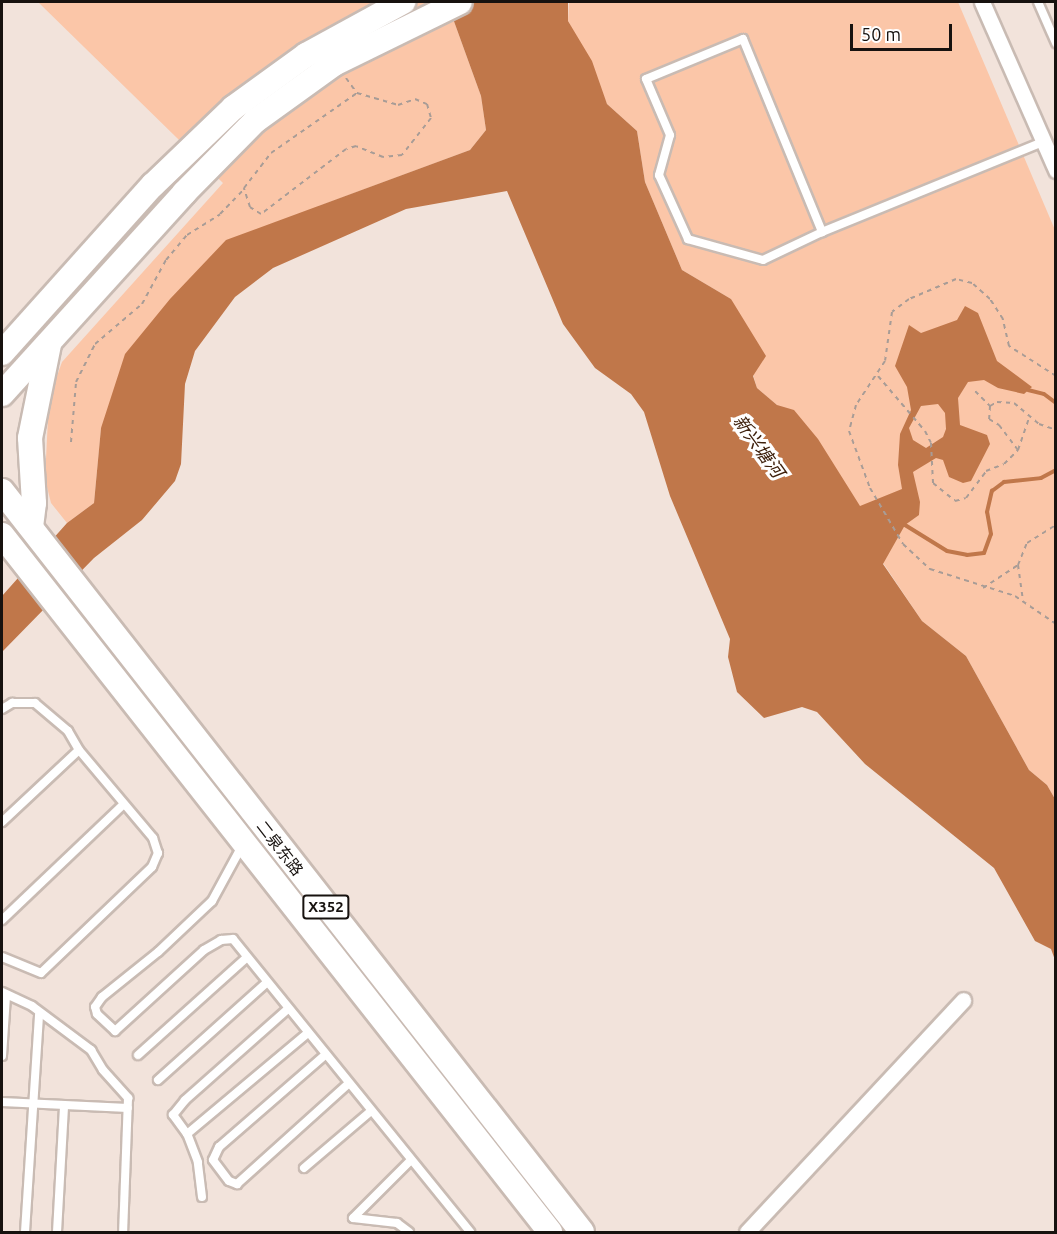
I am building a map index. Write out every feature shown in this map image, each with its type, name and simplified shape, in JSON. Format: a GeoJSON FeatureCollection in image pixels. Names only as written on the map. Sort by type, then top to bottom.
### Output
{"type":"FeatureCollection","features":[{"type":"Feature","properties":{"kind":"main road"},"geometry":{"type":"LineString","coordinates":[[2,353],[153,185],[233,108],[306,55],[403,2]]}},
{"type":"Feature","properties":{"kind":"main road"},"geometry":{"type":"LineString","coordinates":[[2,394],[50,345],[184,193],[255,121],[334,64],[429,15],[460,2]]}},
{"type":"Feature","properties":{"kind":"main road"},"geometry":{"type":"LineString","coordinates":[[2,326],[33,319]]}},
{"type":"Feature","properties":{"kind":"main road"},"geometry":{"type":"LineString","coordinates":[[31,527],[34,503],[30,438],[50,345]]}},
{"type":"Feature","properties":{"kind":"main road","name":"二泉东路"},"geometry":{"type":"LineString","coordinates":[[2,491],[582,1233]]}},
{"type":"Feature","properties":{"kind":"main road","name":"二泉东路"},"geometry":{"type":"LineString","coordinates":[[4,539],[550,1233]]}},
{"type":"Feature","properties":{"kind":"street"},"geometry":{"type":"LineString","coordinates":[[982,2],[1056,170]]}},
{"type":"Feature","properties":{"kind":"street"},"geometry":{"type":"LineString","coordinates":[[747,1233],[963,1000]]}},
{"type":"Feature","properties":{"kind":"lane"},"geometry":{"type":"LineString","coordinates":[[1038,2],[1056,42]]}},
{"type":"Feature","properties":{"kind":"lane"},"geometry":{"type":"LineString","coordinates":[[822,232],[743,39],[646,79],[670,135],[659,175],[688,239],[763,260],[822,232],[1043,141]]}},
{"type":"Feature","properties":{"kind":"lane"},"geometry":{"type":"LineString","coordinates":[[2,710],[12,703],[34,703],[68,731],[79,750],[153,838],[158,854],[152,867],[41,973],[2,957]]}},
{"type":"Feature","properties":{"kind":"lane"},"geometry":{"type":"LineString","coordinates":[[2,822],[79,750]]}},
{"type":"Feature","properties":{"kind":"lane"},"geometry":{"type":"LineString","coordinates":[[2,920],[124,804]]}},
{"type":"Feature","properties":{"kind":"lane"},"geometry":{"type":"LineString","coordinates":[[245,843],[212,901],[158,952],[102,997],[95,1007],[97,1014],[115,1030],[204,950],[221,940],[233,939],[246,958],[262,973],[266,983],[284,999],[288,1009],[348,1084],[407,1152],[410,1161],[470,1233]]}},
{"type":"Feature","properties":{"kind":"lane"},"geometry":{"type":"LineString","coordinates":[[138,1055],[246,958]]}},
{"type":"Feature","properties":{"kind":"lane"},"geometry":{"type":"LineString","coordinates":[[158,1080],[266,983]]}},
{"type":"Feature","properties":{"kind":"lane"},"geometry":{"type":"LineString","coordinates":[[2,1056],[4,993],[91,1050],[103,1070],[128,1098],[123,1233]]}},
{"type":"Feature","properties":{"kind":"lane"},"geometry":{"type":"LineString","coordinates":[[202,1197],[198,1161],[187,1134],[173,1115],[185,1100],[288,1009]]}},
{"type":"Feature","properties":{"kind":"lane"},"geometry":{"type":"LineString","coordinates":[[25,1233],[31,1105],[39,1014]]}},
{"type":"Feature","properties":{"kind":"lane"},"geometry":{"type":"LineString","coordinates":[[187,1134],[308,1034]]}},
{"type":"Feature","properties":{"kind":"lane"},"geometry":{"type":"LineString","coordinates":[[325,1055],[219,1147],[213,1160],[229,1181],[237,1184],[348,1084]]}},
{"type":"Feature","properties":{"kind":"lane"},"geometry":{"type":"LineString","coordinates":[[2,1102],[128,1108]]}},
{"type":"Feature","properties":{"kind":"lane"},"geometry":{"type":"LineString","coordinates":[[57,1233],[64,1106]]}},
{"type":"Feature","properties":{"kind":"lane"},"geometry":{"type":"LineString","coordinates":[[304,1168],[371,1111]]}},
{"type":"Feature","properties":{"kind":"lane"},"geometry":{"type":"LineString","coordinates":[[409,1233],[397,1222],[353,1218],[410,1161]]}},
{"type":"Feature","properties":{"kind":"path"},"geometry":{"type":"LineString","coordinates":[[244,188],[250,207],[261,214],[346,150],[356,146],[383,157],[402,155],[431,118],[427,104],[415,99],[398,105],[357,93],[344,76]]}},
{"type":"Feature","properties":{"kind":"path"},"geometry":{"type":"LineString","coordinates":[[71,442],[76,382],[95,344],[142,304],[166,260],[187,235],[220,214],[271,153],[357,93]]}},
{"type":"Feature","properties":{"kind":"path"},"geometry":{"type":"LineString","coordinates":[[1056,376],[1010,346],[1003,319],[990,298],[972,283],[956,279],[909,299],[892,312],[885,361],[856,405],[849,431],[851,445],[870,488],[903,544],[930,569],[1023,601],[1056,624]]}},
{"type":"Feature","properties":{"kind":"path"},"geometry":{"type":"LineString","coordinates":[[877,375],[931,443],[929,468],[933,483],[955,501],[966,498],[986,471],[1004,464],[1018,450],[1030,416]]}},
{"type":"Feature","properties":{"kind":"path"},"geometry":{"type":"LineString","coordinates":[[975,391],[990,406],[989,419],[999,425],[1018,450]]}},
{"type":"Feature","properties":{"kind":"path"},"geometry":{"type":"LineString","coordinates":[[990,406],[997,402],[1014,403],[1030,416],[1056,430]]}},
{"type":"Feature","properties":{"kind":"path"},"geometry":{"type":"LineString","coordinates":[[1023,601],[1018,565],[1027,543],[1056,525]]}},
{"type":"Feature","properties":{"kind":"path"},"geometry":{"type":"LineString","coordinates":[[983,588],[1018,565]]}},
{"type":"Feature","properties":{"kind":"shaded area"},"geometry":{"type":"Polygon","coordinates":[[[38,2],[447,2],[481,96],[486,130],[470,150],[319,206],[101,428],[94,503],[67,523],[51,503],[45,479],[49,398],[62,362],[223,183],[38,2]]]}},
{"type":"Feature","properties":{"kind":"shaded area"},"geometry":{"type":"Polygon","coordinates":[[[569,2],[958,2],[1055,230],[1055,799],[1047,785],[1029,770],[966,656],[922,621],[777,405],[757,388],[731,299],[682,270],[645,182],[637,131],[607,104],[568,21],[569,2]]]}},
{"type":"Feature","properties":{"kind":"water","name":"新兴塘河"},"geometry":{"type":"Polygon","coordinates":[[[447,2],[568,2],[568,21],[592,61],[607,104],[637,131],[645,182],[682,270],[731,299],[766,356],[753,376],[757,388],[777,405],[794,410],[818,439],[860,506],[902,489],[898,465],[900,434],[911,410],[907,387],[895,366],[909,325],[921,333],[957,320],[965,306],[978,313],[997,361],[1032,387],[1024,394],[998,388],[984,380],[968,382],[958,398],[960,425],[987,435],[990,444],[971,481],[963,483],[949,477],[943,460],[936,458],[913,472],[920,502],[919,515],[905,525],[883,564],[922,621],[966,656],[1029,770],[1047,785],[1055,799],[1055,960],[1051,949],[1035,941],[994,868],[865,764],[817,712],[802,707],[764,718],[737,692],[728,657],[730,639],[670,496],[644,412],[631,394],[595,368],[563,324],[507,191],[406,209],[273,268],[235,297],[195,351],[185,384],[181,464],[175,481],[142,520],[94,558],[2,652],[2,596],[67,523],[94,503],[101,428],[125,354],[170,299],[226,240],[470,150],[486,130],[481,96],[447,2]],[[938,404],[921,406],[909,428],[913,440],[926,448],[943,437],[946,429],[945,413],[938,404]]]}},
{"type":"Feature","properties":{"kind":"waterway"},"geometry":{"type":"LineString","coordinates":[[1028,390],[1044,394],[1056,403]]}},
{"type":"Feature","properties":{"kind":"waterway"},"geometry":{"type":"LineString","coordinates":[[905,525],[947,551],[967,555],[984,553],[991,534],[987,512],[992,491],[1004,482],[1041,478],[1056,470]]}}]}
